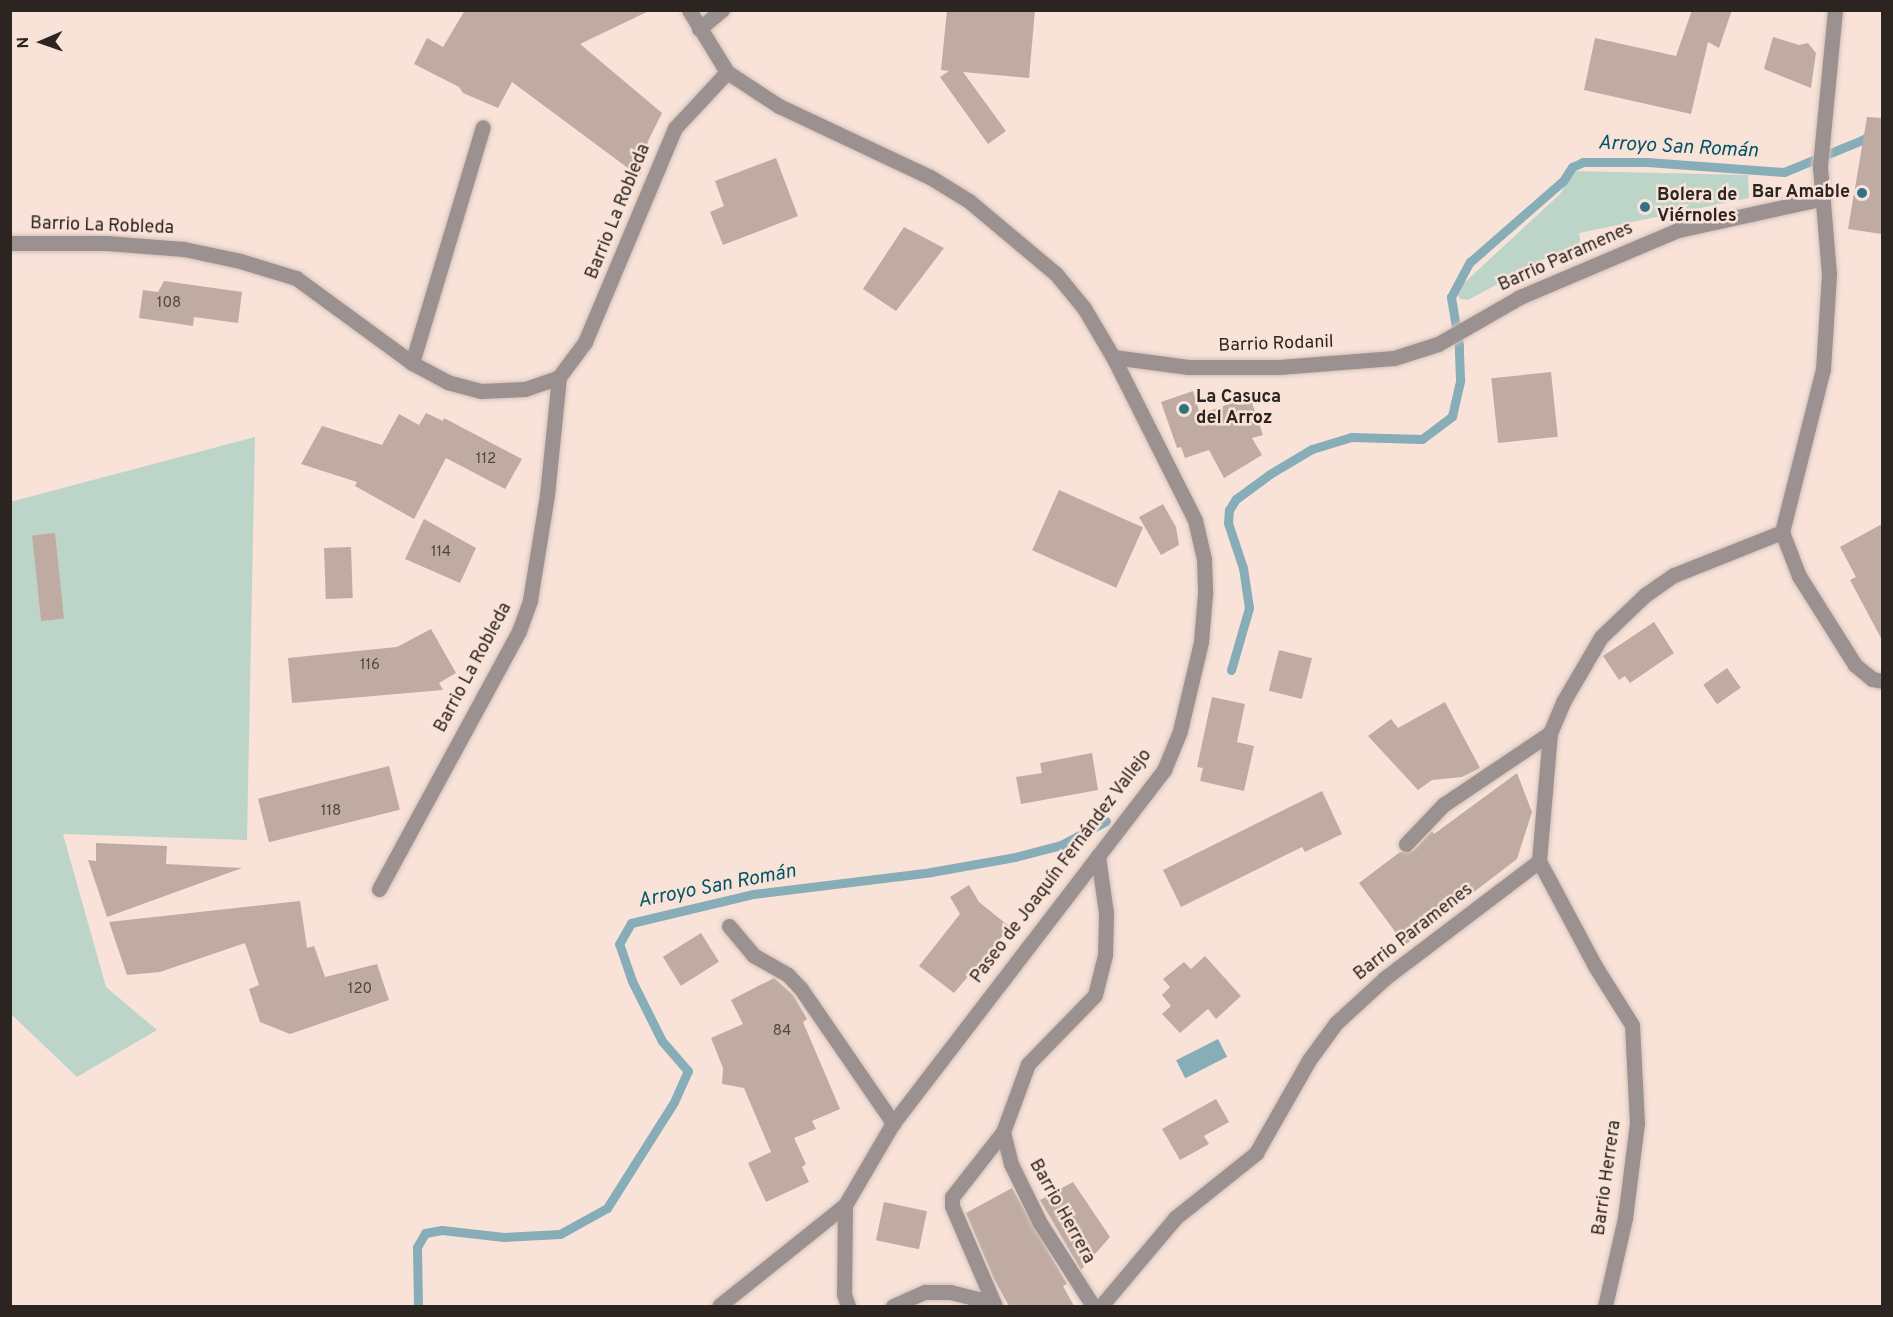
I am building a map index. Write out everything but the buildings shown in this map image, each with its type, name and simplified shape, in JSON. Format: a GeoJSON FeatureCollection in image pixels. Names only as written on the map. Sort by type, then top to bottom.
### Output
{"type":"FeatureCollection","features":[{"type":"Feature","properties":{"kind":"street","name":"Paseo de Joaquín Fernández Vallejo"},"geometry":{"type":"LineString","coordinates":[[689,10],[728,72],[779,106],[930,177],[969,201],[1056,274],[1084,308],[1113,357],[1195,520],[1204,559],[1205,594],[1201,642],[1180,731],[1164,770],[894,1123],[845,1205],[719,1306]]}},
{"type":"Feature","properties":{"kind":"street"},"geometry":{"type":"LineString","coordinates":[[699,29],[722,10]]}},
{"type":"Feature","properties":{"kind":"street"},"geometry":{"type":"LineString","coordinates":[[1835,10],[1820,167],[1820,199],[1829,274],[1823,369],[1782,532],[1799,576],[1855,665],[1872,680],[1882,681]]}},
{"type":"Feature","properties":{"kind":"street","name":"Barrio La Robleda"},"geometry":{"type":"LineString","coordinates":[[379,889],[519,631],[530,600],[548,495],[559,377],[585,342],[675,128],[728,72]]}},
{"type":"Feature","properties":{"kind":"street"},"geometry":{"type":"LineString","coordinates":[[412,363],[483,126]]}},
{"type":"Feature","properties":{"kind":"street","name":"Barrio Paramenes"},"geometry":{"type":"LineString","coordinates":[[1438,344],[1520,297],[1678,230],[1820,199]]}},
{"type":"Feature","properties":{"kind":"street","name":"Barrio La Robleda"},"geometry":{"type":"LineString","coordinates":[[10,243],[106,243],[184,249],[240,261],[296,278],[412,363],[447,382],[481,391],[525,389],[559,377]]}},
{"type":"Feature","properties":{"kind":"street","name":"Barrio Rodanil"},"geometry":{"type":"LineString","coordinates":[[1113,357],[1188,367],[1279,367],[1394,358],[1438,344]]}},
{"type":"Feature","properties":{"kind":"street"},"geometry":{"type":"LineString","coordinates":[[1539,861],[1550,734],[1563,702],[1601,636],[1645,596],[1674,575],[1782,532]]}},
{"type":"Feature","properties":{"kind":"street"},"geometry":{"type":"LineString","coordinates":[[1406,844],[1443,805],[1550,734]]}},
{"type":"Feature","properties":{"kind":"street"},"geometry":{"type":"LineString","coordinates":[[995,1306],[952,1206],[952,1197],[1003,1132],[1028,1064],[1095,995],[1102,976],[1106,913],[1098,856]]}},
{"type":"Feature","properties":{"kind":"street","name":"Barrio Paramenes"},"geometry":{"type":"LineString","coordinates":[[1101,1306],[1175,1218],[1256,1153],[1309,1060],[1336,1023],[1385,978],[1539,861]]}},
{"type":"Feature","properties":{"kind":"street","name":"Barrio Herrera"},"geometry":{"type":"LineString","coordinates":[[1539,861],[1595,966],[1632,1025],[1637,1123],[1625,1218],[1605,1306]]}},
{"type":"Feature","properties":{"kind":"street"},"geometry":{"type":"LineString","coordinates":[[729,926],[753,955],[788,975],[801,989],[894,1123]]}},
{"type":"Feature","properties":{"kind":"street","name":"Barrio Herrera"},"geometry":{"type":"LineString","coordinates":[[1003,1132],[1011,1164],[1040,1223],[1093,1306]]}},
{"type":"Feature","properties":{"kind":"street"},"geometry":{"type":"LineString","coordinates":[[845,1205],[844,1294],[848,1306]]}},
{"type":"Feature","properties":{"kind":"street"},"geometry":{"type":"LineString","coordinates":[[893,1306],[926,1292],[950,1292],[978,1299],[989,1306]]}},
{"type":"Feature","properties":{"kind":"green space","name":"Bolera de Viérnoles"},"geometry":{"type":"Polygon","coordinates":[[[1573,171],[1748,175],[1749,198],[1579,233],[1581,246],[1548,257],[1468,300],[1460,299],[1457,293],[1463,284],[1560,194],[1573,171]]]}},
{"type":"Feature","properties":{"kind":"green space"},"geometry":{"type":"Polygon","coordinates":[[[255,437],[247,840],[63,834],[106,987],[157,1030],[77,1077],[11,1014],[10,502],[255,437]]]}},
{"type":"Feature","properties":{"kind":"water"},"geometry":{"type":"Polygon","coordinates":[[[1218,1039],[1227,1057],[1185,1078],[1176,1060],[1218,1039]]]}},
{"type":"Feature","properties":{"kind":"waterway","name":"Arroyo San Román"},"geometry":{"type":"LineString","coordinates":[[1231,670],[1249,608],[1243,568],[1228,523],[1229,510],[1236,499],[1270,474],[1312,449],[1351,437],[1422,439],[1452,416],[1460,380],[1459,345],[1451,297],[1470,262],[1563,181],[1572,167],[1583,162],[1647,162],[1784,172],[1862,140],[1882,128]]}},
{"type":"Feature","properties":{"kind":"waterway","name":"Arroyo San Román"},"geometry":{"type":"LineString","coordinates":[[418,1306],[417,1247],[425,1233],[442,1230],[504,1237],[560,1234],[607,1208],[674,1102],[688,1071],[662,1041],[632,981],[619,944],[631,923],[753,894],[931,872],[1015,857],[1061,845],[1106,821]]}},
{"type":"Feature","properties":{"kind":"place","name":"Bar Amable"},"geometry":{"type":"Point","coordinates":[1862,193]}},
{"type":"Feature","properties":{"kind":"place","name":"Bolera de Viérnoles"},"geometry":{"type":"Point","coordinates":[1645,207]}},
{"type":"Feature","properties":{"kind":"place","name":"La Casuca del Arroz"},"geometry":{"type":"Point","coordinates":[1184,409]}}]}
